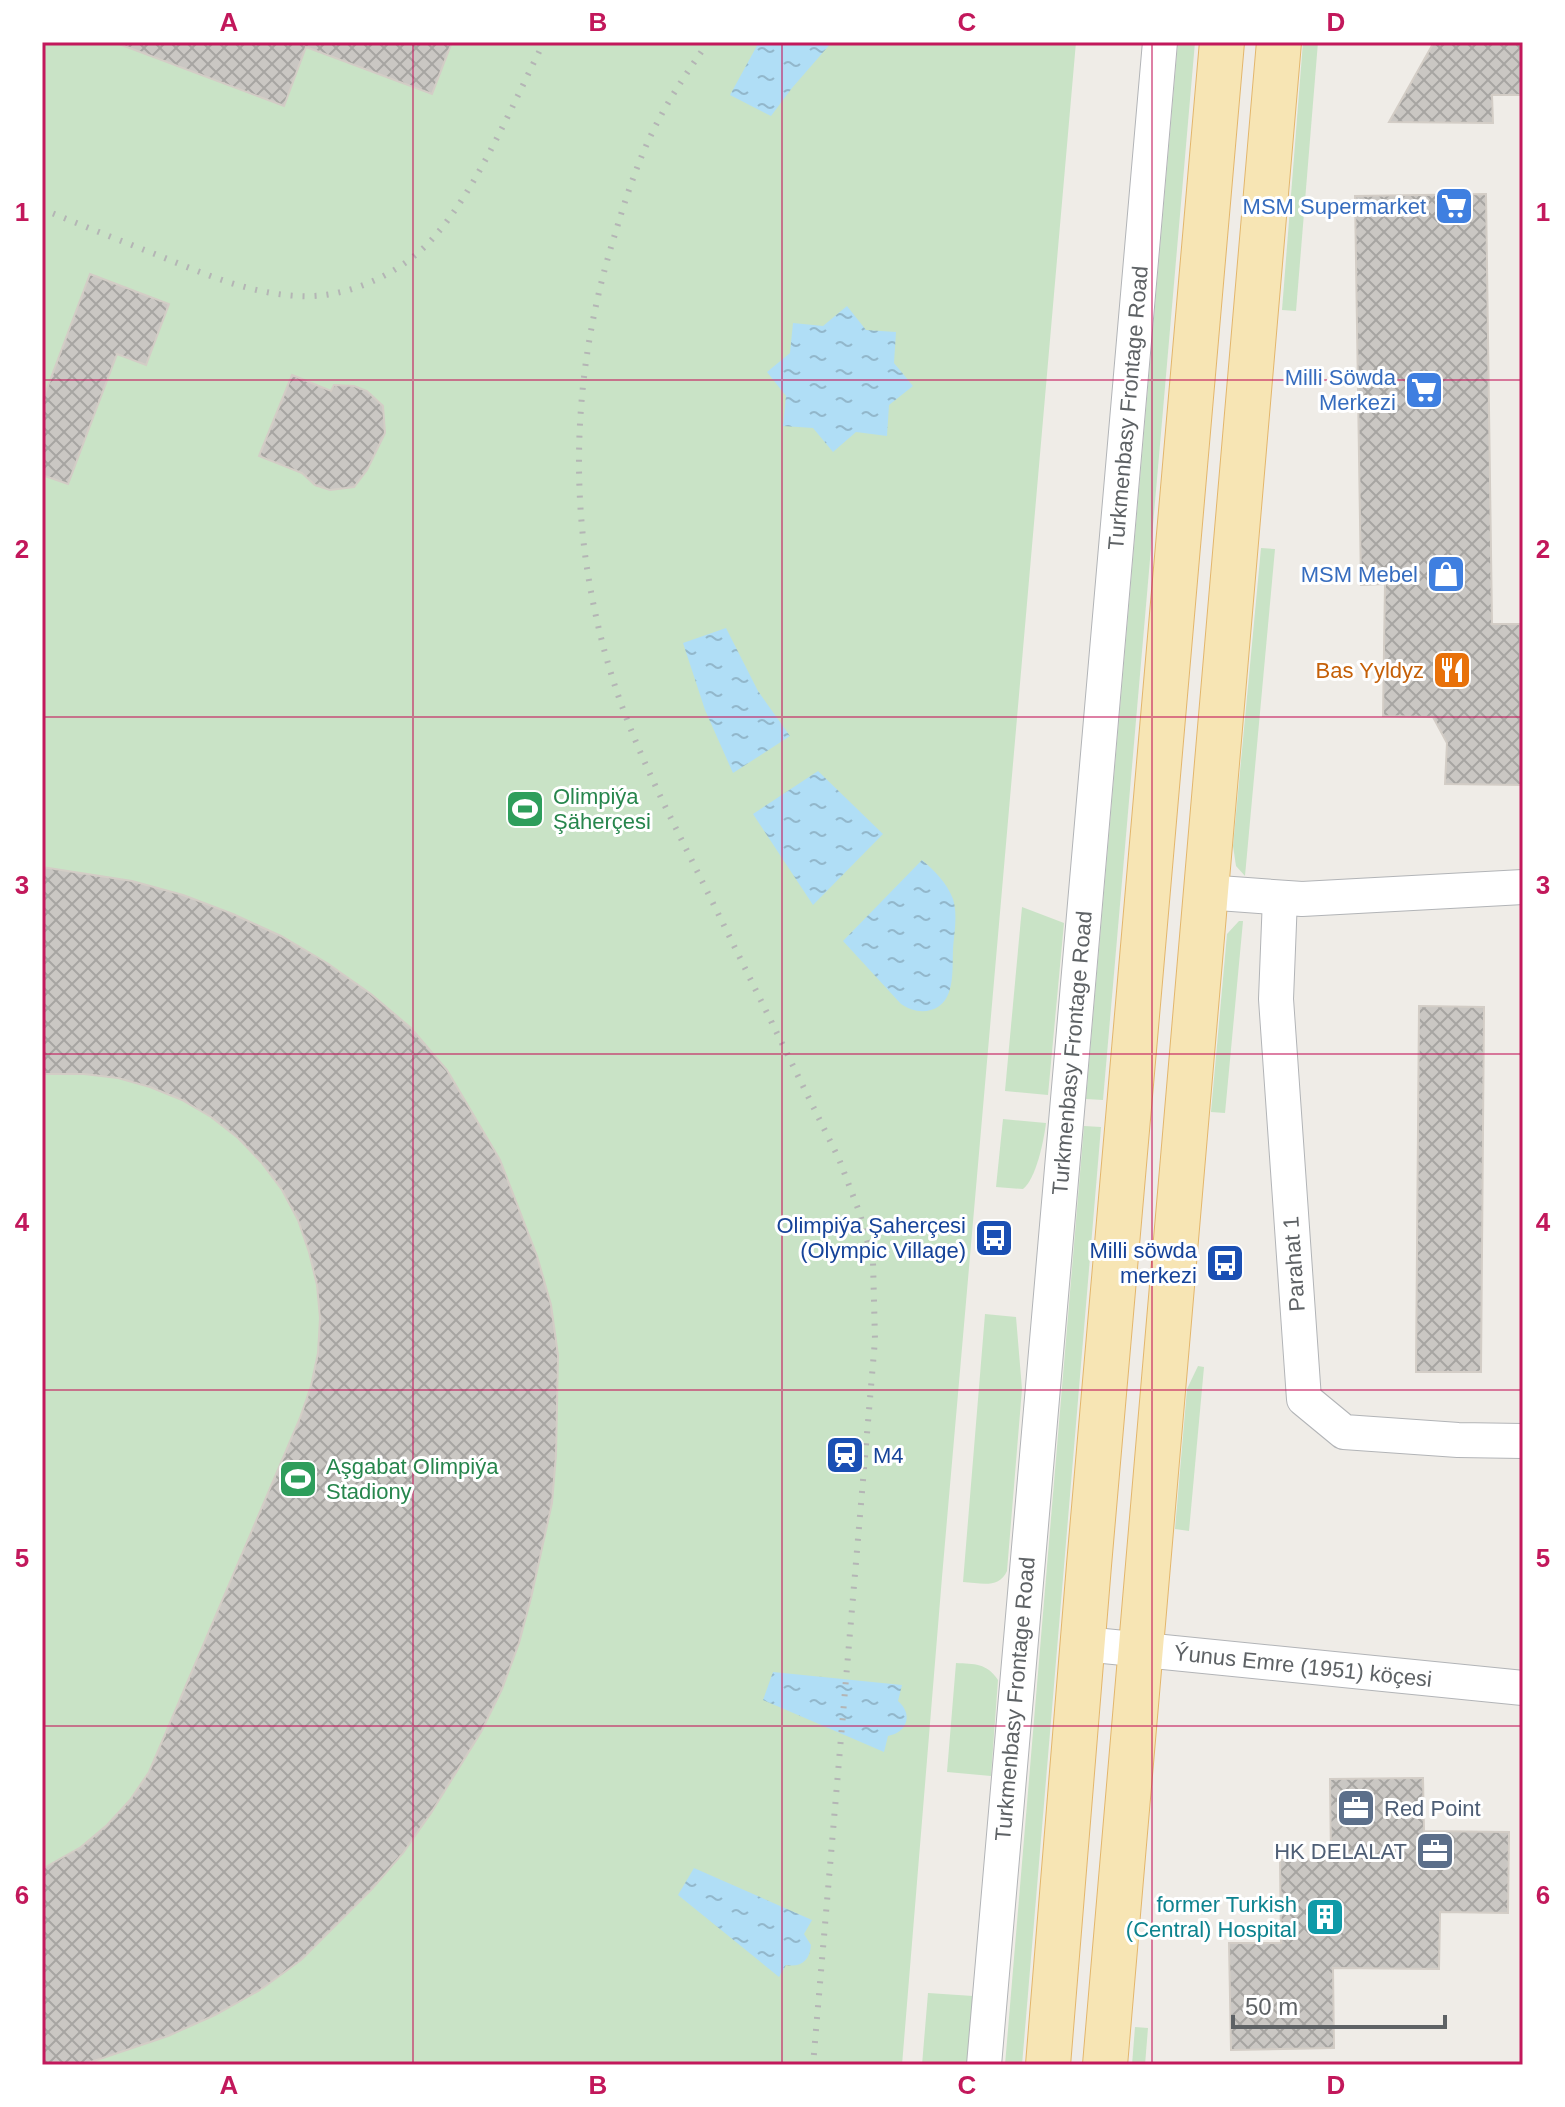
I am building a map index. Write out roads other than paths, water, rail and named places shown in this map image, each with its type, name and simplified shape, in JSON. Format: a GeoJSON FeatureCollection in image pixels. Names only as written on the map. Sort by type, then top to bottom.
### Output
{"type":"FeatureCollection","features":[{"type":"Feature","properties":{"kind":"main road"},"geometry":{"type":"LineString","coordinates":[[1048,2065],[1222,42]]}},
{"type":"Feature","properties":{"kind":"main road"},"geometry":{"type":"LineString","coordinates":[[1105,2065],[1279,42]]}},
{"type":"Feature","properties":{"kind":"street","name":"Turkmenbasy Frontage Road"},"geometry":{"type":"LineString","coordinates":[[984,2065],[1160,42]]}},
{"type":"Feature","properties":{"kind":"street"},"geometry":{"type":"LineString","coordinates":[[1205,892],[1302,899],[1523,887]]}},
{"type":"Feature","properties":{"kind":"street","name":"Parahat 1"},"geometry":{"type":"LineString","coordinates":[[1280,898],[1276,999],[1304,1399],[1344,1432],[1523,1441]]}},
{"type":"Feature","properties":{"kind":"street","name":"Ýunus Emre (1951) köçesi"},"geometry":{"type":"LineString","coordinates":[[1084,1644],[1523,1688]]}},
{"type":"Feature","properties":{"kind":"water"},"geometry":{"type":"Polygon","coordinates":[[[759,42],[832,42],[771,116],[730,95],[759,42]]]}},
{"type":"Feature","properties":{"kind":"water"},"geometry":{"type":"Polygon","coordinates":[[[847,306],[866,330],[896,332],[894,363],[913,386],[889,405],[887,436],[856,432],[833,452],[813,428],[783,426],[786,396],[767,372],[790,353],[793,323],[823,326],[847,306]]]}},
{"type":"Feature","properties":{"kind":"water"},"geometry":{"type":"Polygon","coordinates":[[[726,628],[758,691],[790,736],[733,773],[705,710],[683,643],[726,628]]]}},
{"type":"Feature","properties":{"kind":"water"},"geometry":{"type":"Polygon","coordinates":[[[818,771],[883,834],[813,905],[753,814],[818,771]]]}},
{"type":"Feature","properties":{"kind":"water"},"geometry":{"type":"Polygon","coordinates":[[[922,860],[947,888],[953,899],[955,918],[949,993],[939,1006],[923,1011],[901,1004],[843,941],[922,860]]]}},
{"type":"Feature","properties":{"kind":"water"},"geometry":{"type":"Polygon","coordinates":[[[773,1672],[902,1685],[898,1701],[906,1711],[906,1722],[900,1731],[888,1736],[884,1752],[763,1700],[773,1672]]]}},
{"type":"Feature","properties":{"kind":"water"},"geometry":{"type":"Polygon","coordinates":[[[694,1868],[812,1920],[804,1934],[811,1945],[807,1959],[800,1964],[786,1965],[779,1977],[678,1895],[694,1868]]]}},
{"type":"Feature","properties":{"kind":"railway"},"geometry":{"type":"LineString","coordinates":[[42,209],[194,270],[246,287],[299,296],[317,296],[355,288],[407,262],[450,217],[494,143],[544,42]]}},
{"type":"Feature","properties":{"kind":"railway"},"geometry":{"type":"LineString","coordinates":[[708,42],[673,95],[648,141],[624,205],[600,287],[582,400],[579,457],[581,514],[598,627],[633,735],[839,1159],[860,1214],[873,1262],[875,1340],[813,2065]]}},
{"type":"Feature","properties":{"kind":"place","name":"MSM Supermarket"},"geometry":{"type":"Point","coordinates":[1454,206]}},
{"type":"Feature","properties":{"kind":"place","name":"Milli Söwda Merkezi"},"geometry":{"type":"Point","coordinates":[1424,390]}},
{"type":"Feature","properties":{"kind":"place","name":"MSM Mebel"},"geometry":{"type":"Point","coordinates":[1446,574]}},
{"type":"Feature","properties":{"kind":"place","name":"Bas Yyldyz"},"geometry":{"type":"Point","coordinates":[1452,670]}},
{"type":"Feature","properties":{"kind":"place","name":"Olimpiýa Şäherçesi"},"geometry":{"type":"Point","coordinates":[525,809]}},
{"type":"Feature","properties":{"kind":"place","name":"Olimpiýa Şaherçesi (Olympic Village)"},"geometry":{"type":"Point","coordinates":[994,1238]}},
{"type":"Feature","properties":{"kind":"place","name":"Milli söwda merkezi"},"geometry":{"type":"Point","coordinates":[1225,1263]}},
{"type":"Feature","properties":{"kind":"place","name":"M4"},"geometry":{"type":"Point","coordinates":[845,1455]}},
{"type":"Feature","properties":{"kind":"place","name":"Aşgabat Olimpiýa Stadiony"},"geometry":{"type":"Point","coordinates":[298,1479]}},
{"type":"Feature","properties":{"kind":"place","name":"Red Point"},"geometry":{"type":"Point","coordinates":[1356,1808]}},
{"type":"Feature","properties":{"kind":"place","name":"HK DELALAT"},"geometry":{"type":"Point","coordinates":[1435,1851]}},
{"type":"Feature","properties":{"kind":"place","name":"former Turkish (Central) Hospital"},"geometry":{"type":"Point","coordinates":[1325,1917]}}]}
